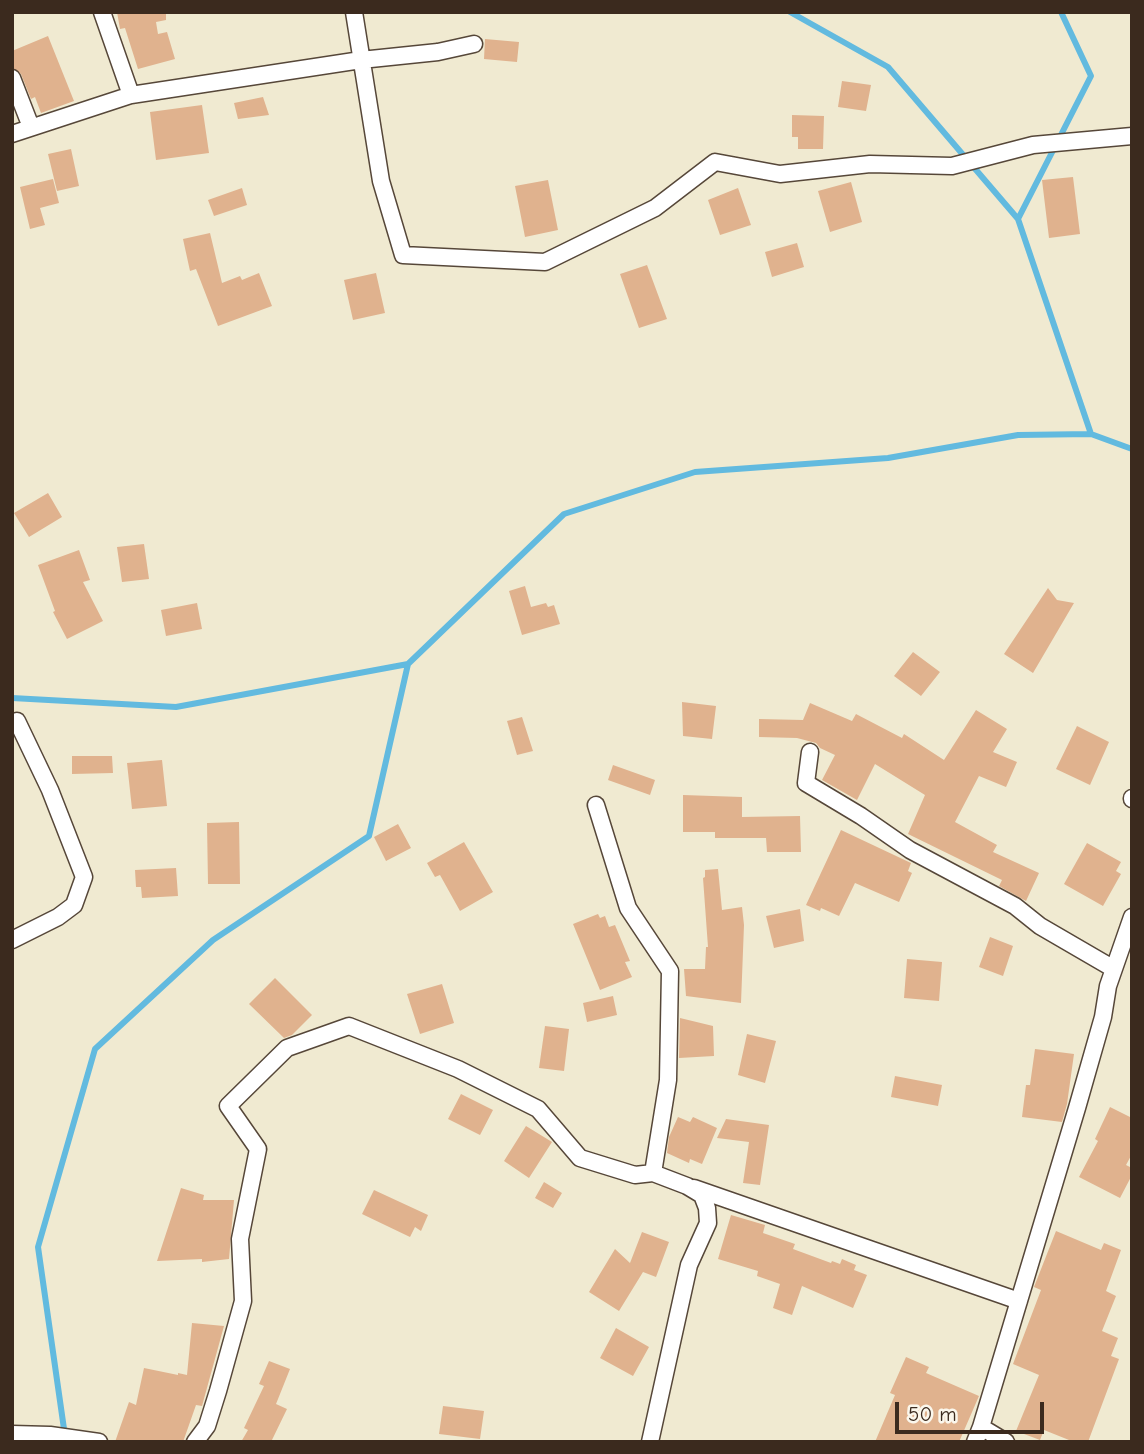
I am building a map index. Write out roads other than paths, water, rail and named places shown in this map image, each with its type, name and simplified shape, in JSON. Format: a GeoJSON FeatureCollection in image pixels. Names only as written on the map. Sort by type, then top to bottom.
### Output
{"type":"FeatureCollection","features":[{"type":"Feature","properties":{"kind":"street"},"geometry":{"type":"LineString","coordinates":[[102,12],[131,95]]}},
{"type":"Feature","properties":{"kind":"street"},"geometry":{"type":"LineString","coordinates":[[354,12],[381,181],[403,255],[545,262],[655,208],[715,162],[780,174],[870,164],[952,166],[1033,145],[1132,136]]}},
{"type":"Feature","properties":{"kind":"street"},"geometry":{"type":"LineString","coordinates":[[12,134],[131,95],[360,60],[438,52],[474,44]]}},
{"type":"Feature","properties":{"kind":"street"},"geometry":{"type":"LineString","coordinates":[[12,78],[31,127]]}},
{"type":"Feature","properties":{"kind":"street"},"geometry":{"type":"LineString","coordinates":[[12,940],[58,917],[74,905],[84,877],[50,790],[17,721]]}},
{"type":"Feature","properties":{"kind":"street"},"geometry":{"type":"LineString","coordinates":[[810,752],[806,783],[911,850],[1015,906],[1040,926],[1114,969]]}},
{"type":"Feature","properties":{"kind":"street"},"geometry":{"type":"LineString","coordinates":[[596,805],[628,908],[670,971],[668,1080],[653,1173]]}},
{"type":"Feature","properties":{"kind":"street"},"geometry":{"type":"LineString","coordinates":[[1006,1442],[978,1435],[1077,1108],[1103,1017],[1108,986],[1132,917]]}},
{"type":"Feature","properties":{"kind":"street"},"geometry":{"type":"LineString","coordinates":[[195,1442],[207,1426],[215,1403],[243,1301],[240,1239],[258,1149],[228,1106],[287,1048],[349,1026],[458,1069],[538,1109],[580,1158],[635,1175],[653,1173],[1019,1301]]}},
{"type":"Feature","properties":{"kind":"street"},"geometry":{"type":"LineString","coordinates":[[650,1442],[689,1265],[708,1223],[707,1208],[702,1195],[687,1186]]}},
{"type":"Feature","properties":{"kind":"street"},"geometry":{"type":"LineString","coordinates":[[12,1434],[50,1435],[99,1442]]}},
{"type":"Feature","properties":{"kind":"waterway"},"geometry":{"type":"LineString","coordinates":[[790,12],[888,67],[1018,219],[1091,434],[1132,449]]}},
{"type":"Feature","properties":{"kind":"waterway"},"geometry":{"type":"LineString","coordinates":[[1018,219],[1091,76],[1061,12]]}},
{"type":"Feature","properties":{"kind":"waterway"},"geometry":{"type":"LineString","coordinates":[[12,698],[176,707],[408,664],[564,514],[695,472],[888,458],[1018,435],[1091,434]]}},
{"type":"Feature","properties":{"kind":"waterway"},"geometry":{"type":"LineString","coordinates":[[65,1436],[38,1247],[95,1049],[213,940],[369,836],[408,664]]}}]}
